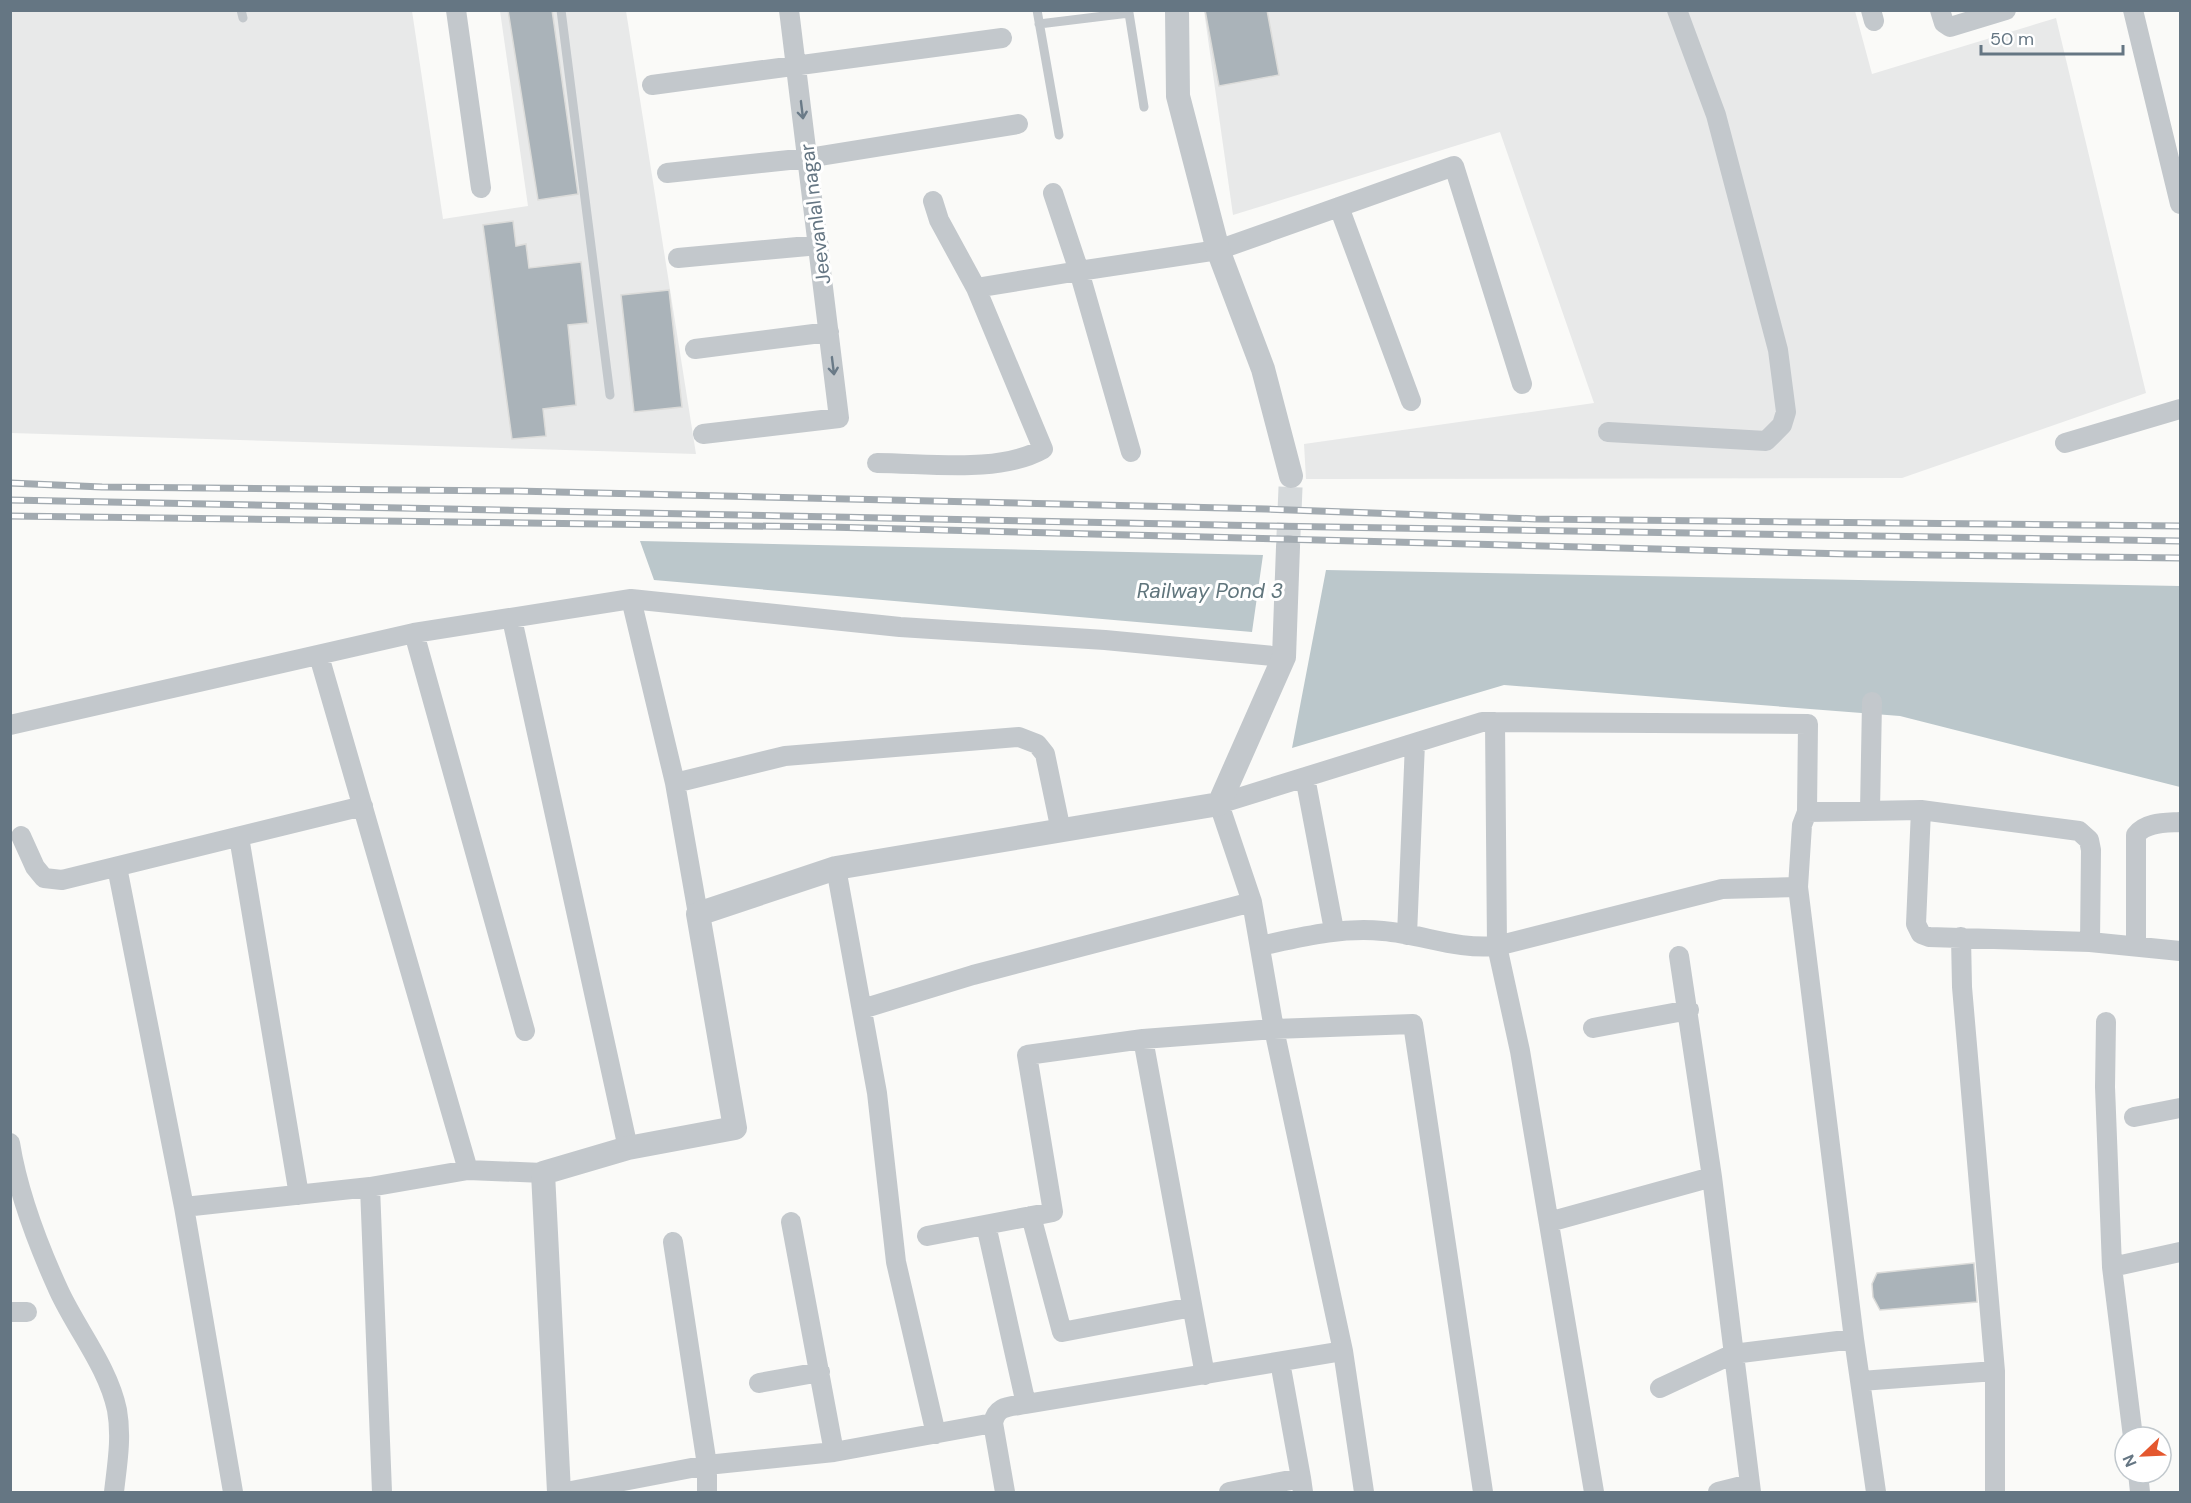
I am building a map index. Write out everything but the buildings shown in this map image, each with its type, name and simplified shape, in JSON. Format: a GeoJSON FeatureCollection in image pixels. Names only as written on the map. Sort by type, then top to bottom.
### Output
{"type":"FeatureCollection","features":[{"type":"Feature","properties":{"kind":"street"},"geometry":{"type":"LineString","coordinates":[[456,10],[481,188]]}},
{"type":"Feature","properties":{"kind":"street","name":"Jeevanlal nagar"},"geometry":{"type":"LineString","coordinates":[[703,434],[839,418],[789,10]]}},
{"type":"Feature","properties":{"kind":"street"},"geometry":{"type":"LineString","coordinates":[[1177,10],[1178,96],[1218,250],[1263,369],[1291,476]]}},
{"type":"Feature","properties":{"kind":"street"},"geometry":{"type":"LineString","coordinates":[[1608,432],[1766,441],[1782,424],[1786,412],[1778,350],[1716,115],[1677,10]]}},
{"type":"Feature","properties":{"kind":"street"},"geometry":{"type":"LineString","coordinates":[[1943,18],[2006,10]]}},
{"type":"Feature","properties":{"kind":"street"},"geometry":{"type":"LineString","coordinates":[[2133,10],[2181,204]]}},
{"type":"Feature","properties":{"kind":"street"},"geometry":{"type":"LineString","coordinates":[[652,85],[1002,38]]}},
{"type":"Feature","properties":{"kind":"street"},"geometry":{"type":"LineString","coordinates":[[667,173],[808,158],[1018,124]]}},
{"type":"Feature","properties":{"kind":"street"},"geometry":{"type":"LineString","coordinates":[[976,288],[1218,250],[1454,166],[1522,384]]}},
{"type":"Feature","properties":{"kind":"street"},"geometry":{"type":"LineString","coordinates":[[1053,193],[1079,271],[1131,452]]}},
{"type":"Feature","properties":{"kind":"street"},"geometry":{"type":"LineString","coordinates":[[877,463],[991,464],[1022,459],[1044,449],[976,288],[939,220],[933,201]]}},
{"type":"Feature","properties":{"kind":"street"},"geometry":{"type":"LineString","coordinates":[[1340,207],[1411,401]]}},
{"type":"Feature","properties":{"kind":"street"},"geometry":{"type":"LineString","coordinates":[[678,258],[819,245]]}},
{"type":"Feature","properties":{"kind":"street"},"geometry":{"type":"LineString","coordinates":[[695,349],[829,332]]}},
{"type":"Feature","properties":{"kind":"street"},"geometry":{"type":"LineString","coordinates":[[2065,443],[2181,409]]}},
{"type":"Feature","properties":{"kind":"street"},"geometry":{"type":"LineString","coordinates":[[1288,547],[1284,657],[1219,804],[1251,902],[1274,1029],[1343,1352],[1364,1492]]}},
{"type":"Feature","properties":{"kind":"street"},"geometry":{"type":"LineString","coordinates":[[10,725],[414,633],[631,599],[900,627],[1105,639],[1284,657]]}},
{"type":"Feature","properties":{"kind":"street"},"geometry":{"type":"LineString","coordinates":[[184,1207],[370,1187],[468,1170],[543,1173],[628,1148],[735,1128],[675,783],[631,599]]}},
{"type":"Feature","properties":{"kind":"street"},"geometry":{"type":"LineString","coordinates":[[512,619],[628,1148]]}},
{"type":"Feature","properties":{"kind":"street"},"geometry":{"type":"LineString","coordinates":[[414,633],[525,1031]]}},
{"type":"Feature","properties":{"kind":"street"},"geometry":{"type":"LineString","coordinates":[[319,656],[468,1170]]}},
{"type":"Feature","properties":{"kind":"street"},"geometry":{"type":"LineString","coordinates":[[1870,811],[1872,702]]}},
{"type":"Feature","properties":{"kind":"street"},"geometry":{"type":"LineString","coordinates":[[698,914],[836,868],[1219,804],[1482,722],[1808,724],[1807,812],[1802,825],[1798,887],[1854,1339],[1876,1492]]}},
{"type":"Feature","properties":{"kind":"street"},"geometry":{"type":"LineString","coordinates":[[1495,722],[1497,946],[1520,1051],[1594,1492]]}},
{"type":"Feature","properties":{"kind":"street"},"geometry":{"type":"LineString","coordinates":[[675,783],[784,756],[1019,737],[1037,744],[1044,754],[1061,831]]}},
{"type":"Feature","properties":{"kind":"street"},"geometry":{"type":"LineString","coordinates":[[1407,935],[1414,743]]}},
{"type":"Feature","properties":{"kind":"street"},"geometry":{"type":"LineString","coordinates":[[1305,777],[1334,930]]}},
{"type":"Feature","properties":{"kind":"street"},"geometry":{"type":"LineString","coordinates":[[21,836],[35,867],[44,878],[62,880],[363,806]]}},
{"type":"Feature","properties":{"kind":"street"},"geometry":{"type":"LineString","coordinates":[[1921,810],[1916,924],[1921,934],[1929,937],[2090,942],[2181,951]]}},
{"type":"Feature","properties":{"kind":"street"},"geometry":{"type":"LineString","coordinates":[[1807,812],[1921,810],[2079,831],[2089,840],[2091,850],[2090,942]]}},
{"type":"Feature","properties":{"kind":"street"},"geometry":{"type":"LineString","coordinates":[[2136,946],[2136,835],[2139,830],[2153,825],[2181,822]]}},
{"type":"Feature","properties":{"kind":"street"},"geometry":{"type":"LineString","coordinates":[[239,837],[299,1195]]}},
{"type":"Feature","properties":{"kind":"street"},"geometry":{"type":"LineString","coordinates":[[117,867],[184,1207],[233,1492]]}},
{"type":"Feature","properties":{"kind":"street"},"geometry":{"type":"LineString","coordinates":[[836,868],[878,1094],[896,1262],[936,1434]]}},
{"type":"Feature","properties":{"kind":"street"},"geometry":{"type":"LineString","coordinates":[[1260,946],[1334,930],[1384,931],[1473,948],[1497,946],[1722,889],[1798,887]]}},
{"type":"Feature","properties":{"kind":"street"},"geometry":{"type":"LineString","coordinates":[[862,1009],[973,975],[1251,902]]}},
{"type":"Feature","properties":{"kind":"street"},"geometry":{"type":"LineString","coordinates":[[1961,937],[1962,987],[1995,1371],[1995,1492]]}},
{"type":"Feature","properties":{"kind":"street"},"geometry":{"type":"LineString","coordinates":[[1679,956],[1689,1010],[1712,1177],[1750,1488],[1719,1492]]}},
{"type":"Feature","properties":{"kind":"street"},"geometry":{"type":"LineString","coordinates":[[1593,1028],[1689,1010]]}},
{"type":"Feature","properties":{"kind":"street"},"geometry":{"type":"LineString","coordinates":[[2106,1022],[2105,1087],[2112,1267],[2132,1425]]}},
{"type":"Feature","properties":{"kind":"street"},"geometry":{"type":"LineString","coordinates":[[927,1236],[1053,1212],[1027,1055],[1143,1039],[1274,1029],[1413,1024],[1483,1492]]}},
{"type":"Feature","properties":{"kind":"street"},"geometry":{"type":"LineString","coordinates":[[1143,1039],[1205,1375]]}},
{"type":"Feature","properties":{"kind":"street"},"geometry":{"type":"LineString","coordinates":[[2134,1117],[2181,1108]]}},
{"type":"Feature","properties":{"kind":"street"},"geometry":{"type":"LineString","coordinates":[[10,1143],[16,1177],[59,1291],[103,1373],[116,1409],[120,1443],[114,1492]]}},
{"type":"Feature","properties":{"kind":"street"},"geometry":{"type":"LineString","coordinates":[[543,1173],[559,1492]]}},
{"type":"Feature","properties":{"kind":"street"},"geometry":{"type":"LineString","coordinates":[[1549,1222],[1712,1177]]}},
{"type":"Feature","properties":{"kind":"street"},"geometry":{"type":"LineString","coordinates":[[370,1187],[382,1492]]}},
{"type":"Feature","properties":{"kind":"street"},"geometry":{"type":"LineString","coordinates":[[1031,1216],[1062,1332],[1192,1307]]}},
{"type":"Feature","properties":{"kind":"street"},"geometry":{"type":"LineString","coordinates":[[791,1222],[834,1452]]}},
{"type":"Feature","properties":{"kind":"street"},"geometry":{"type":"LineString","coordinates":[[986,1225],[1026,1404]]}},
{"type":"Feature","properties":{"kind":"street"},"geometry":{"type":"LineString","coordinates":[[673,1242],[707,1466],[707,1492]]}},
{"type":"Feature","properties":{"kind":"street"},"geometry":{"type":"LineString","coordinates":[[2112,1267],[2181,1252]]}},
{"type":"Feature","properties":{"kind":"street"},"geometry":{"type":"LineString","coordinates":[[1660,1388],[1733,1354],[1854,1339]]}},
{"type":"Feature","properties":{"kind":"street"},"geometry":{"type":"LineString","coordinates":[[1005,1492],[993,1423],[995,1413],[1000,1408],[1343,1352]]}},
{"type":"Feature","properties":{"kind":"street"},"geometry":{"type":"LineString","coordinates":[[1229,1492],[1302,1485],[1280,1362]]}},
{"type":"Feature","properties":{"kind":"street"},"geometry":{"type":"LineString","coordinates":[[1861,1381],[1995,1371]]}},
{"type":"Feature","properties":{"kind":"street"},"geometry":{"type":"LineString","coordinates":[[759,1383],[820,1372]]}},
{"type":"Feature","properties":{"kind":"street"},"geometry":{"type":"LineString","coordinates":[[566,1492],[707,1466],[834,1452],[993,1423]]}},
{"type":"Feature","properties":{"kind":"lane"},"geometry":{"type":"LineString","coordinates":[[561,10],[610,395]]}},
{"type":"Feature","properties":{"kind":"lane"},"geometry":{"type":"LineString","coordinates":[[1037,10],[1059,135]]}},
{"type":"Feature","properties":{"kind":"lane"},"geometry":{"type":"LineString","coordinates":[[1040,24],[1129,13],[1144,107]]}},
{"type":"Feature","properties":{"kind":"shaded area"},"geometry":{"type":"Polygon","coordinates":[[[11,11],[412,11],[443,219],[528,206],[500,11],[626,11],[696,454],[11,433],[11,11]]]}},
{"type":"Feature","properties":{"kind":"shaded area"},"geometry":{"type":"Polygon","coordinates":[[[1204,11],[1855,11],[1872,74],[2056,18],[2146,393],[1902,478],[1306,479],[1304,444],[1594,403],[1500,132],[1233,215],[1204,11]]]}},
{"type":"Feature","properties":{"kind":"water","name":"Railway Pond 3"},"geometry":{"type":"Polygon","coordinates":[[[640,541],[1263,555],[1252,632],[654,580],[640,541]]]}},
{"type":"Feature","properties":{"kind":"water"},"geometry":{"type":"Polygon","coordinates":[[[1326,570],[2180,586],[2180,787],[1900,716],[1504,685],[1292,748],[1326,570]]]}},
{"type":"Feature","properties":{"kind":"tunnel"},"geometry":{"type":"LineString","coordinates":[[1288,547],[1291,476]]}},
{"type":"Feature","properties":{"kind":"railway"},"geometry":{"type":"LineString","coordinates":[[10,483],[102,487],[516,491],[1266,509],[1535,519],[2180,526]]}},
{"type":"Feature","properties":{"kind":"railway"},"geometry":{"type":"LineString","coordinates":[[10,500],[1269,526],[2180,541]]}},
{"type":"Feature","properties":{"kind":"railway"},"geometry":{"type":"LineString","coordinates":[[10,516],[828,527],[1848,554],[2180,558]]}}]}
